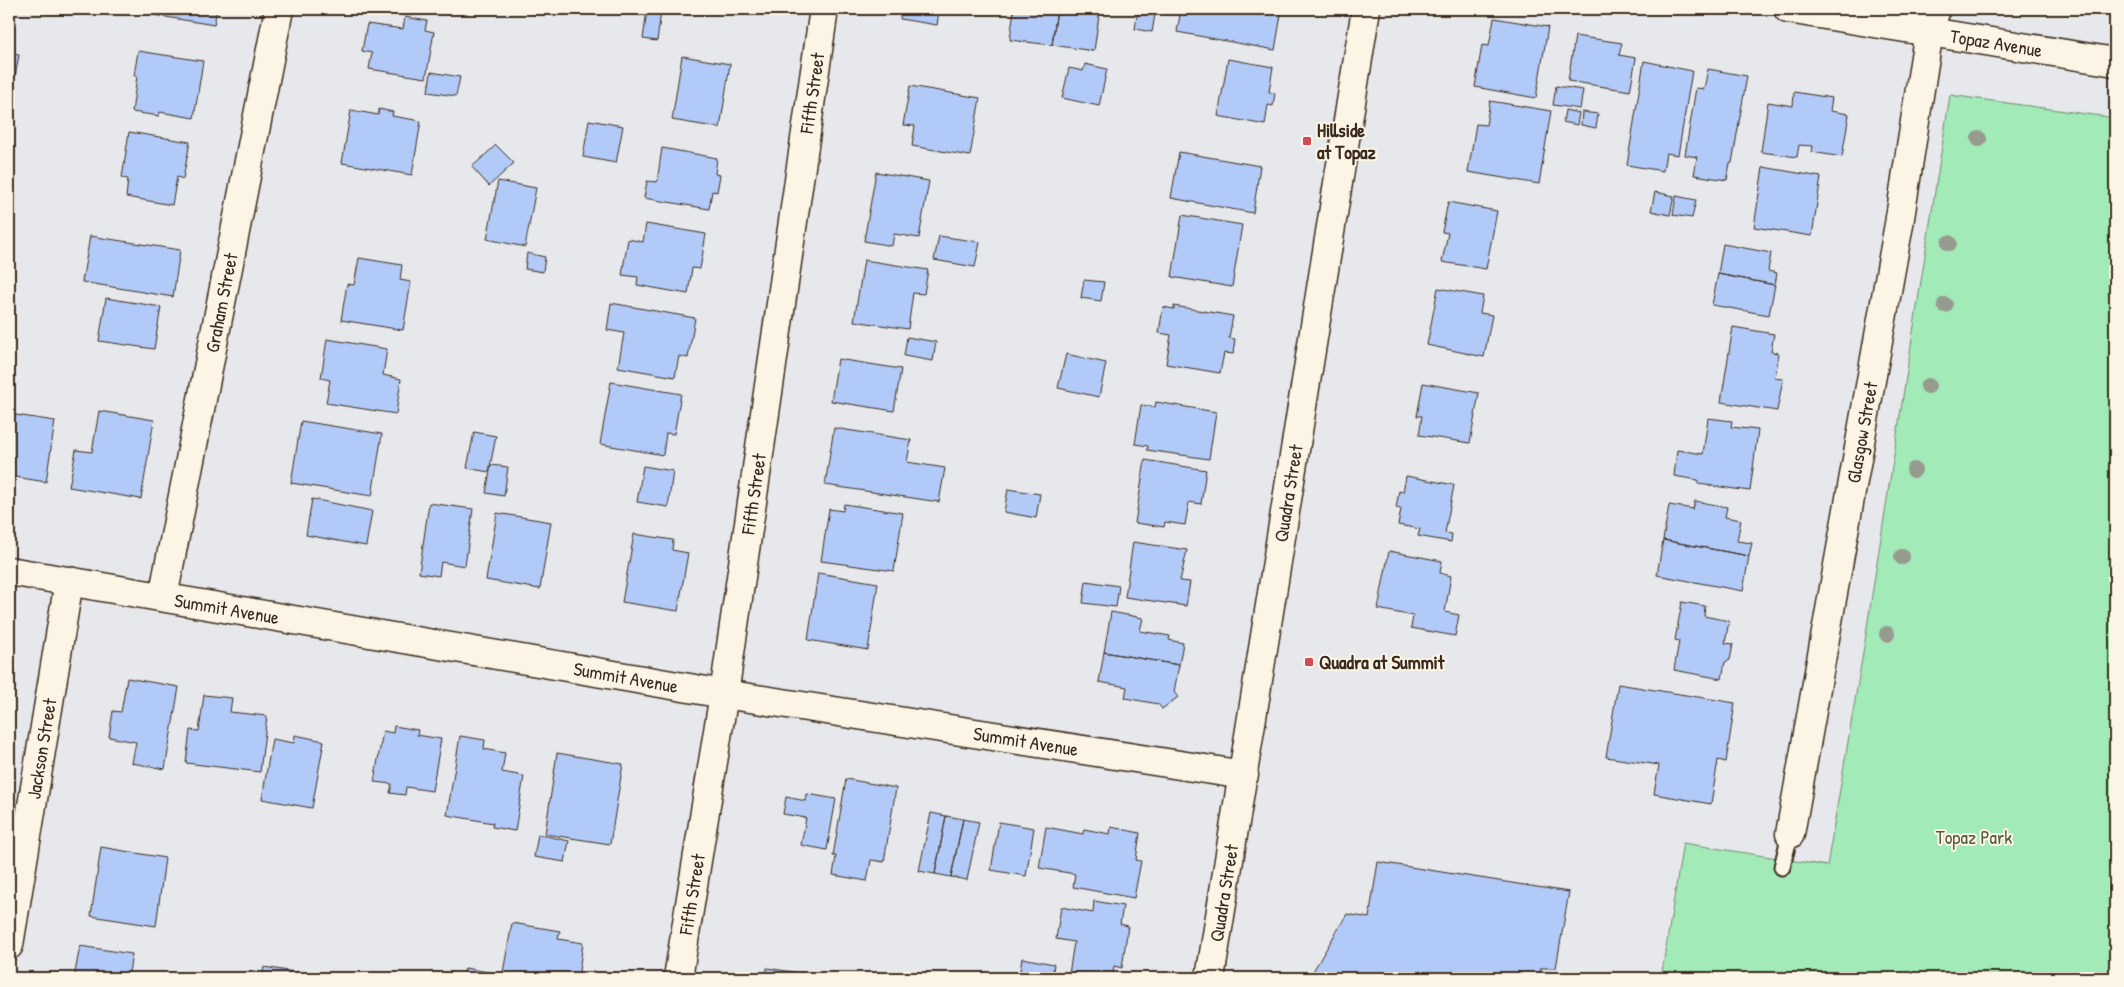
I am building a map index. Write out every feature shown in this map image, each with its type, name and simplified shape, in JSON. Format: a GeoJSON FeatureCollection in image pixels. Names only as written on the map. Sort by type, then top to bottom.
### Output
{"type":"FeatureCollection","features":[{"type":"Feature","properties":{"kind":"street","name":"Graham Street"},"geometry":{"type":"LineString","coordinates":[[164,597],[279,9]]}},
{"type":"Feature","properties":{"kind":"street","name":"Fifth Street"},"geometry":{"type":"LineString","coordinates":[[678,978],[724,694],[824,9]]}},
{"type":"Feature","properties":{"kind":"street","name":"Quadra Street"},"geometry":{"type":"LineString","coordinates":[[1210,978],[1366,9]]}},
{"type":"Feature","properties":{"kind":"street","name":"Topaz Avenue"},"geometry":{"type":"LineString","coordinates":[[1788,9],[1932,20],[2115,62]]}},
{"type":"Feature","properties":{"kind":"street","name":"Glasgow Street"},"geometry":{"type":"LineString","coordinates":[[1790,834],[1899,224],[1932,20]]}},
{"type":"Feature","properties":{"kind":"street","name":"Summit Avenue"},"geometry":{"type":"LineString","coordinates":[[9,571],[724,694],[1244,776]]}},
{"type":"Feature","properties":{"kind":"street","name":"Jackson Street"},"geometry":{"type":"LineString","coordinates":[[9,945],[70,582]]}},
{"type":"Feature","properties":{"kind":"lane"},"geometry":{"type":"LineString","coordinates":[[1782,867],[1790,834]]}},
{"type":"Feature","properties":{"kind":"green space","name":"Topaz Park"},"geometry":{"type":"Polygon","coordinates":[[[1950,95],[2115,118],[2115,978],[1661,978],[1683,843],[1827,866],[1863,653],[1950,95]]]}},
{"type":"Feature","properties":{"kind":"building"},"geometry":{"type":"Polygon","coordinates":[[[137,9],[217,9],[214,25],[136,12],[137,9]]]}},
{"type":"Feature","properties":{"kind":"building"},"geometry":{"type":"Polygon","coordinates":[[[901,9],[957,9],[956,14],[939,11],[937,25],[900,19],[901,9]]]}},
{"type":"Feature","properties":{"kind":"building"},"geometry":{"type":"Polygon","coordinates":[[[1014,9],[1057,9],[1052,45],[1010,40],[1014,9]]]}},
{"type":"Feature","properties":{"kind":"building"},"geometry":{"type":"Polygon","coordinates":[[[1057,9],[1100,9],[1094,51],[1052,45],[1057,9]]]}},
{"type":"Feature","properties":{"kind":"building"},"geometry":{"type":"Polygon","coordinates":[[[1138,9],[1156,9],[1152,32],[1135,29],[1138,9]]]}},
{"type":"Feature","properties":{"kind":"building"},"geometry":{"type":"Polygon","coordinates":[[[1181,9],[1282,9],[1275,50],[1177,32],[1181,9]]]}},
{"type":"Feature","properties":{"kind":"building"},"geometry":{"type":"Polygon","coordinates":[[[647,10],[661,12],[657,41],[643,39],[647,10]]]}},
{"type":"Feature","properties":{"kind":"building"},"geometry":{"type":"Polygon","coordinates":[[[405,17],[427,21],[425,30],[434,32],[426,78],[369,69],[372,53],[362,51],[367,24],[403,29],[405,17]]]}},
{"type":"Feature","properties":{"kind":"building"},"geometry":{"type":"Polygon","coordinates":[[[1494,18],[1548,27],[1536,98],[1475,87],[1482,45],[1489,46],[1494,18]]]}},
{"type":"Feature","properties":{"kind":"building"},"geometry":{"type":"Polygon","coordinates":[[[1575,36],[1622,43],[1619,55],[1636,58],[1630,91],[1568,81],[1575,36]]]}},
{"type":"Feature","properties":{"kind":"building"},"geometry":{"type":"Polygon","coordinates":[[[138,51],[203,61],[194,118],[160,112],[159,116],[132,112],[137,76],[134,76],[138,51]]]}},
{"type":"Feature","properties":{"kind":"building"},"geometry":{"type":"Polygon","coordinates":[[[9,53],[19,55],[15,77],[9,76],[9,53]]]}},
{"type":"Feature","properties":{"kind":"building"},"geometry":{"type":"Polygon","coordinates":[[[682,56],[730,64],[720,128],[672,120],[682,56]]]}},
{"type":"Feature","properties":{"kind":"building"},"geometry":{"type":"Polygon","coordinates":[[[1228,59],[1273,67],[1269,92],[1275,93],[1273,106],[1268,105],[1265,125],[1218,116],[1228,59]]]}},
{"type":"Feature","properties":{"kind":"building"},"geometry":{"type":"Polygon","coordinates":[[[1644,61],[1692,71],[1678,155],[1666,153],[1663,171],[1627,165],[1644,61]]]}},
{"type":"Feature","properties":{"kind":"building"},"geometry":{"type":"Polygon","coordinates":[[[1085,64],[1107,69],[1099,106],[1062,98],[1069,68],[1083,71],[1085,64]]]}},
{"type":"Feature","properties":{"kind":"building"},"geometry":{"type":"Polygon","coordinates":[[[1708,69],[1747,76],[1732,163],[1730,163],[1727,180],[1694,175],[1697,157],[1685,155],[1696,88],[1704,89],[1708,69]]]}},
{"type":"Feature","properties":{"kind":"building"},"geometry":{"type":"Polygon","coordinates":[[[431,72],[460,77],[456,96],[428,92],[431,72]]]}},
{"type":"Feature","properties":{"kind":"building"},"geometry":{"type":"Polygon","coordinates":[[[910,86],[980,98],[970,156],[912,146],[915,126],[903,125],[910,86]]]}},
{"type":"Feature","properties":{"kind":"building"},"geometry":{"type":"Polygon","coordinates":[[[1556,86],[1583,90],[1580,109],[1553,105],[1556,86]]]}},
{"type":"Feature","properties":{"kind":"building"},"geometry":{"type":"Polygon","coordinates":[[[1794,92],[1832,98],[1830,111],[1849,114],[1842,157],[1812,152],[1813,146],[1799,145],[1797,157],[1761,152],[1768,102],[1793,106],[1794,92]]]}},
{"type":"Feature","properties":{"kind":"building"},"geometry":{"type":"Polygon","coordinates":[[[1490,101],[1551,111],[1539,184],[1468,172],[1476,124],[1486,125],[1490,101]]]}},
{"type":"Feature","properties":{"kind":"building"},"geometry":{"type":"Polygon","coordinates":[[[379,109],[393,112],[392,116],[421,121],[412,175],[342,163],[351,110],[378,115],[379,109]]]}},
{"type":"Feature","properties":{"kind":"building"},"geometry":{"type":"Polygon","coordinates":[[[1565,110],[1579,113],[1577,125],[1563,122],[1565,110]]]}},
{"type":"Feature","properties":{"kind":"building"},"geometry":{"type":"Polygon","coordinates":[[[1582,112],[1598,114],[1596,128],[1581,125],[1582,112]]]}},
{"type":"Feature","properties":{"kind":"building"},"geometry":{"type":"Polygon","coordinates":[[[589,120],[623,126],[616,163],[583,157],[589,120]]]}},
{"type":"Feature","properties":{"kind":"building"},"geometry":{"type":"Polygon","coordinates":[[[129,132],[190,142],[183,179],[177,177],[172,205],[126,197],[128,179],[122,178],[129,132]]]}},
{"type":"Feature","properties":{"kind":"building"},"geometry":{"type":"Polygon","coordinates":[[[496,145],[514,163],[489,186],[472,167],[496,145]]]}},
{"type":"Feature","properties":{"kind":"building"},"geometry":{"type":"Polygon","coordinates":[[[662,148],[717,158],[715,174],[720,175],[717,192],[712,191],[709,209],[644,198],[647,181],[657,182],[662,148]]]}},
{"type":"Feature","properties":{"kind":"building"},"geometry":{"type":"Polygon","coordinates":[[[1179,152],[1260,166],[1253,213],[1171,198],[1179,152]]]}},
{"type":"Feature","properties":{"kind":"building"},"geometry":{"type":"Polygon","coordinates":[[[1763,167],[1821,177],[1812,236],[1754,227],[1763,167]]]}},
{"type":"Feature","properties":{"kind":"building"},"geometry":{"type":"Polygon","coordinates":[[[876,172],[929,181],[919,238],[894,234],[892,246],[864,241],[876,172]]]}},
{"type":"Feature","properties":{"kind":"building"},"geometry":{"type":"Polygon","coordinates":[[[498,181],[536,188],[525,247],[487,239],[498,181]]]}},
{"type":"Feature","properties":{"kind":"building"},"geometry":{"type":"Polygon","coordinates":[[[1655,192],[1674,196],[1670,215],[1651,211],[1655,192]]]}},
{"type":"Feature","properties":{"kind":"building"},"geometry":{"type":"Polygon","coordinates":[[[1676,196],[1696,200],[1692,218],[1673,215],[1676,196]]]}},
{"type":"Feature","properties":{"kind":"building"},"geometry":{"type":"Polygon","coordinates":[[[1448,202],[1497,211],[1486,269],[1442,262],[1448,233],[1442,232],[1448,202]]]}},
{"type":"Feature","properties":{"kind":"building"},"geometry":{"type":"Polygon","coordinates":[[[1182,215],[1242,225],[1232,287],[1172,277],[1182,215]]]}},
{"type":"Feature","properties":{"kind":"building"},"geometry":{"type":"Polygon","coordinates":[[[646,224],[706,234],[700,269],[692,268],[688,294],[637,285],[638,277],[622,275],[628,239],[643,242],[646,224]]]}},
{"type":"Feature","properties":{"kind":"building"},"geometry":{"type":"Polygon","coordinates":[[[90,236],[180,250],[173,297],[82,282],[90,236]]]}},
{"type":"Feature","properties":{"kind":"building"},"geometry":{"type":"Polygon","coordinates":[[[939,236],[980,242],[975,267],[934,260],[939,236]]]}},
{"type":"Feature","properties":{"kind":"building"},"geometry":{"type":"Polygon","coordinates":[[[1723,244],[1771,253],[1768,271],[1777,273],[1775,285],[1718,274],[1723,244]]]}},
{"type":"Feature","properties":{"kind":"building"},"geometry":{"type":"Polygon","coordinates":[[[527,253],[545,257],[543,272],[525,269],[527,253]]]}},
{"type":"Feature","properties":{"kind":"building"},"geometry":{"type":"Polygon","coordinates":[[[359,258],[402,265],[400,280],[411,282],[403,330],[341,320],[347,284],[354,285],[359,258]]]}},
{"type":"Feature","properties":{"kind":"building"},"geometry":{"type":"Polygon","coordinates":[[[864,260],[928,270],[924,294],[913,293],[908,329],[854,321],[864,260]]]}},
{"type":"Feature","properties":{"kind":"building"},"geometry":{"type":"Polygon","coordinates":[[[1718,274],[1775,285],[1769,315],[1712,305],[1718,274]]]}},
{"type":"Feature","properties":{"kind":"building"},"geometry":{"type":"Polygon","coordinates":[[[1084,280],[1104,282],[1101,301],[1081,298],[1084,280]]]}},
{"type":"Feature","properties":{"kind":"building"},"geometry":{"type":"Polygon","coordinates":[[[1438,288],[1483,296],[1480,313],[1492,315],[1484,357],[1427,345],[1438,288]]]}},
{"type":"Feature","properties":{"kind":"building"},"geometry":{"type":"Polygon","coordinates":[[[106,298],[161,307],[154,349],[99,341],[106,298]]]}},
{"type":"Feature","properties":{"kind":"building"},"geometry":{"type":"Polygon","coordinates":[[[611,303],[695,318],[688,358],[679,356],[675,377],[618,367],[624,333],[607,330],[611,303]]]}},
{"type":"Feature","properties":{"kind":"building"},"geometry":{"type":"Polygon","coordinates":[[[1174,306],[1233,316],[1229,338],[1235,339],[1233,354],[1224,353],[1220,373],[1166,364],[1171,335],[1159,333],[1163,307],[1174,309],[1174,306]]]}},
{"type":"Feature","properties":{"kind":"building"},"geometry":{"type":"Polygon","coordinates":[[[1733,327],[1774,334],[1771,352],[1779,353],[1775,378],[1783,379],[1777,411],[1721,402],[1733,327]]]}},
{"type":"Feature","properties":{"kind":"building"},"geometry":{"type":"Polygon","coordinates":[[[907,337],[936,342],[933,361],[904,356],[907,337]]]}},
{"type":"Feature","properties":{"kind":"building"},"geometry":{"type":"Polygon","coordinates":[[[327,339],[387,349],[383,375],[401,379],[396,414],[326,403],[330,380],[321,378],[327,339]]]}},
{"type":"Feature","properties":{"kind":"building"},"geometry":{"type":"Polygon","coordinates":[[[1066,354],[1106,363],[1099,397],[1058,388],[1066,354]]]}},
{"type":"Feature","properties":{"kind":"building"},"geometry":{"type":"Polygon","coordinates":[[[838,359],[901,369],[894,411],[831,401],[838,359]]]}},
{"type":"Feature","properties":{"kind":"building"},"geometry":{"type":"Polygon","coordinates":[[[611,382],[681,394],[674,434],[666,433],[663,455],[600,444],[611,382]]]}},
{"type":"Feature","properties":{"kind":"building"},"geometry":{"type":"Polygon","coordinates":[[[1423,383],[1479,393],[1470,443],[1419,435],[1422,416],[1417,416],[1423,383]]]}},
{"type":"Feature","properties":{"kind":"building"},"geometry":{"type":"Polygon","coordinates":[[[1156,402],[1216,412],[1209,459],[1147,450],[1148,446],[1135,444],[1141,405],[1155,407],[1156,402]]]}},
{"type":"Feature","properties":{"kind":"building"},"geometry":{"type":"Polygon","coordinates":[[[99,411],[154,420],[141,499],[69,487],[76,450],[92,452],[99,411]]]}},
{"type":"Feature","properties":{"kind":"building"},"geometry":{"type":"Polygon","coordinates":[[[9,414],[55,421],[46,482],[9,476],[9,414]]]}},
{"type":"Feature","properties":{"kind":"building"},"geometry":{"type":"Polygon","coordinates":[[[1708,418],[1732,421],[1731,427],[1758,430],[1750,491],[1698,484],[1698,480],[1674,476],[1677,450],[1703,454],[1708,418]]]}},
{"type":"Feature","properties":{"kind":"building"},"geometry":{"type":"Polygon","coordinates":[[[301,421],[382,434],[372,496],[291,483],[301,421]]]}},
{"type":"Feature","properties":{"kind":"building"},"geometry":{"type":"Polygon","coordinates":[[[834,428],[911,440],[907,462],[945,468],[939,502],[825,485],[834,428]]]}},
{"type":"Feature","properties":{"kind":"building"},"geometry":{"type":"Polygon","coordinates":[[[474,432],[496,436],[489,472],[467,468],[474,432]]]}},
{"type":"Feature","properties":{"kind":"building"},"geometry":{"type":"Polygon","coordinates":[[[1145,460],[1206,470],[1201,504],[1189,502],[1185,525],[1165,522],[1164,527],[1135,523],[1145,460]]]}},
{"type":"Feature","properties":{"kind":"building"},"geometry":{"type":"Polygon","coordinates":[[[491,465],[508,467],[504,496],[486,493],[491,465]]]}},
{"type":"Feature","properties":{"kind":"building"},"geometry":{"type":"Polygon","coordinates":[[[643,466],[673,471],[668,507],[637,502],[643,466]]]}},
{"type":"Feature","properties":{"kind":"building"},"geometry":{"type":"Polygon","coordinates":[[[1406,476],[1454,485],[1445,533],[1452,534],[1451,542],[1418,536],[1420,529],[1398,525],[1401,509],[1396,508],[1399,491],[1403,492],[1406,476]]]}},
{"type":"Feature","properties":{"kind":"building"},"geometry":{"type":"Polygon","coordinates":[[[1008,489],[1040,494],[1036,518],[1004,512],[1008,489]]]}},
{"type":"Feature","properties":{"kind":"building"},"geometry":{"type":"Polygon","coordinates":[[[312,499],[372,511],[366,546],[306,535],[312,499]]]}},
{"type":"Feature","properties":{"kind":"building"},"geometry":{"type":"Polygon","coordinates":[[[1695,501],[1727,507],[1725,517],[1741,520],[1737,541],[1752,543],[1749,556],[1663,540],[1669,505],[1693,509],[1695,501]]]}},
{"type":"Feature","properties":{"kind":"building"},"geometry":{"type":"Polygon","coordinates":[[[429,503],[473,509],[465,566],[441,562],[439,576],[419,573],[429,503]]]}},
{"type":"Feature","properties":{"kind":"building"},"geometry":{"type":"Polygon","coordinates":[[[844,504],[903,513],[894,571],[821,561],[829,509],[843,511],[844,504]]]}},
{"type":"Feature","properties":{"kind":"building"},"geometry":{"type":"Polygon","coordinates":[[[497,513],[551,522],[540,589],[486,580],[497,513]]]}},
{"type":"Feature","properties":{"kind":"building"},"geometry":{"type":"Polygon","coordinates":[[[634,534],[673,540],[672,550],[688,553],[678,611],[622,602],[634,534]]]}},
{"type":"Feature","properties":{"kind":"building"},"geometry":{"type":"Polygon","coordinates":[[[1663,540],[1749,556],[1743,591],[1657,575],[1663,540]]]}},
{"type":"Feature","properties":{"kind":"building"},"geometry":{"type":"Polygon","coordinates":[[[1133,542],[1187,550],[1180,581],[1190,582],[1186,606],[1125,597],[1133,542]]]}},
{"type":"Feature","properties":{"kind":"building"},"geometry":{"type":"Polygon","coordinates":[[[1389,551],[1442,561],[1440,573],[1451,576],[1445,612],[1459,615],[1455,636],[1411,628],[1413,616],[1378,609],[1389,551]]]}},
{"type":"Feature","properties":{"kind":"building"},"geometry":{"type":"Polygon","coordinates":[[[818,573],[878,583],[868,650],[808,640],[818,573]]]}},
{"type":"Feature","properties":{"kind":"building"},"geometry":{"type":"Polygon","coordinates":[[[1086,581],[1119,586],[1116,607],[1083,603],[1086,581]]]}},
{"type":"Feature","properties":{"kind":"building"},"geometry":{"type":"Polygon","coordinates":[[[1682,602],[1705,606],[1704,616],[1729,621],[1725,643],[1733,644],[1730,660],[1725,662],[1722,679],[1674,670],[1679,641],[1675,640],[1682,602]]]}},
{"type":"Feature","properties":{"kind":"building"},"geometry":{"type":"Polygon","coordinates":[[[1111,612],[1143,618],[1140,631],[1170,636],[1169,640],[1183,643],[1179,665],[1104,652],[1111,612]]]}},
{"type":"Feature","properties":{"kind":"building"},"geometry":{"type":"Polygon","coordinates":[[[1104,652],[1179,665],[1174,692],[1178,697],[1162,709],[1158,704],[1125,698],[1127,687],[1099,682],[1104,652]]]}},
{"type":"Feature","properties":{"kind":"building"},"geometry":{"type":"Polygon","coordinates":[[[127,678],[179,687],[165,769],[132,763],[136,742],[109,737],[113,711],[121,712],[127,678]]]}},
{"type":"Feature","properties":{"kind":"building"},"geometry":{"type":"Polygon","coordinates":[[[1618,684],[1735,703],[1726,762],[1718,760],[1711,804],[1654,794],[1659,765],[1606,757],[1618,684]]]}},
{"type":"Feature","properties":{"kind":"building"},"geometry":{"type":"Polygon","coordinates":[[[204,695],[232,698],[230,712],[267,716],[260,772],[186,763],[190,730],[199,731],[204,695]]]}},
{"type":"Feature","properties":{"kind":"building"},"geometry":{"type":"Polygon","coordinates":[[[394,726],[418,730],[417,735],[441,739],[432,791],[406,787],[405,795],[390,793],[392,784],[374,782],[383,731],[393,733],[394,726]]]}},
{"type":"Feature","properties":{"kind":"building"},"geometry":{"type":"Polygon","coordinates":[[[295,735],[324,741],[312,808],[262,799],[272,739],[294,743],[295,735]]]}},
{"type":"Feature","properties":{"kind":"building"},"geometry":{"type":"Polygon","coordinates":[[[460,736],[485,740],[484,749],[505,753],[502,772],[524,776],[515,831],[492,827],[493,823],[447,815],[460,736]]]}},
{"type":"Feature","properties":{"kind":"building"},"geometry":{"type":"Polygon","coordinates":[[[557,753],[623,764],[610,844],[545,834],[557,753]]]}},
{"type":"Feature","properties":{"kind":"building"},"geometry":{"type":"Polygon","coordinates":[[[846,779],[896,788],[884,862],[871,860],[867,881],[833,875],[836,856],[833,856],[846,779]]]}},
{"type":"Feature","properties":{"kind":"building"},"geometry":{"type":"Polygon","coordinates":[[[807,794],[836,799],[827,850],[801,845],[806,818],[783,814],[786,797],[806,801],[807,794]]]}},
{"type":"Feature","properties":{"kind":"building"},"geometry":{"type":"Polygon","coordinates":[[[931,813],[946,816],[935,874],[919,871],[931,813]]]}},
{"type":"Feature","properties":{"kind":"building"},"geometry":{"type":"Polygon","coordinates":[[[946,816],[963,819],[951,877],[935,874],[946,816]]]}},
{"type":"Feature","properties":{"kind":"building"},"geometry":{"type":"Polygon","coordinates":[[[963,819],[979,822],[967,880],[951,877],[963,819]]]}},
{"type":"Feature","properties":{"kind":"building"},"geometry":{"type":"Polygon","coordinates":[[[999,822],[1034,828],[1026,876],[991,870],[999,822]]]}},
{"type":"Feature","properties":{"kind":"building"},"geometry":{"type":"Polygon","coordinates":[[[1046,827],[1083,834],[1084,829],[1110,834],[1111,827],[1140,833],[1136,860],[1141,861],[1134,898],[1073,887],[1075,874],[1039,868],[1046,827]]]}},
{"type":"Feature","properties":{"kind":"building"},"geometry":{"type":"Polygon","coordinates":[[[538,834],[569,841],[565,862],[534,857],[538,834]]]}},
{"type":"Feature","properties":{"kind":"building"},"geometry":{"type":"Polygon","coordinates":[[[101,847],[165,858],[156,926],[91,916],[101,847]]]}},
{"type":"Feature","properties":{"kind":"building"},"geometry":{"type":"Polygon","coordinates":[[[1378,862],[1569,892],[1556,968],[1541,968],[1539,978],[1309,978],[1347,914],[1369,918],[1378,862]]]}},
{"type":"Feature","properties":{"kind":"building"},"geometry":{"type":"Polygon","coordinates":[[[1094,901],[1123,906],[1120,924],[1128,926],[1122,968],[1114,966],[1112,978],[1069,974],[1074,942],[1056,939],[1061,907],[1093,913],[1094,901]]]}},
{"type":"Feature","properties":{"kind":"building"},"geometry":{"type":"Polygon","coordinates":[[[512,923],[560,931],[558,939],[583,943],[578,978],[502,978],[512,923]]]}},
{"type":"Feature","properties":{"kind":"building"},"geometry":{"type":"Polygon","coordinates":[[[80,946],[132,954],[128,978],[74,978],[80,946]]]}},
{"type":"Feature","properties":{"kind":"building"},"geometry":{"type":"Polygon","coordinates":[[[1022,958],[1054,964],[1052,978],[1019,978],[1022,958]]]}},
{"type":"Feature","properties":{"kind":"building"},"geometry":{"type":"Polygon","coordinates":[[[264,967],[330,978],[262,978],[264,967]]]}},
{"type":"Feature","properties":{"kind":"building"},"geometry":{"type":"Polygon","coordinates":[[[465,968],[499,974],[498,978],[463,978],[465,968]]]}},
{"type":"Feature","properties":{"kind":"building"},"geometry":{"type":"Polygon","coordinates":[[[767,968],[832,978],[766,978],[767,968]]]}},
{"type":"Feature","properties":{"kind":"place","name":"Hillside at Topaz"},"geometry":{"type":"Point","coordinates":[1307,141]}},
{"type":"Feature","properties":{"kind":"place","name":"Quadra at Summit"},"geometry":{"type":"Point","coordinates":[1309,662]}}]}
